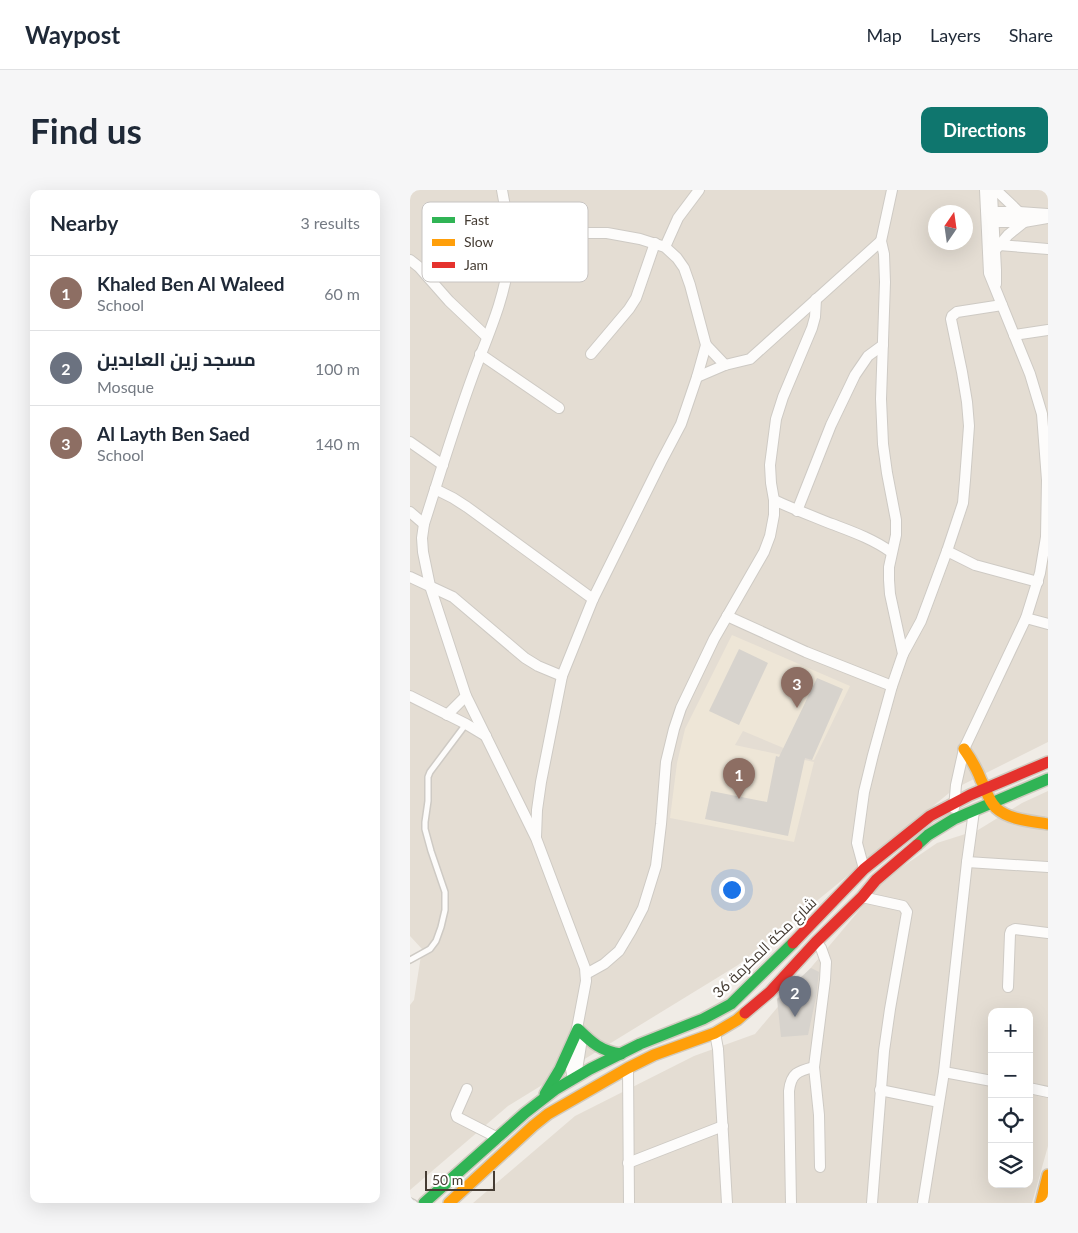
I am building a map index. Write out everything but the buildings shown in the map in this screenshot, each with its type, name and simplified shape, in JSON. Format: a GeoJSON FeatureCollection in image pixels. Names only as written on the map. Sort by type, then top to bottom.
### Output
{"type":"FeatureCollection","features":[{"type":"Feature","properties":{"kind":"main road"},"geometry":{"type":"LineString","coordinates":[[964,749],[976,768],[991,804],[1011,817],[1048,824]]}},
{"type":"Feature","properties":{"kind":"main road","name":"شارع مكة المكرمة 36"},"geometry":{"type":"LineString","coordinates":[[424,1203],[556,1089],[640,1044],[703,1019],[731,1004],[864,869],[930,816],[985,788],[1048,762]]}},
{"type":"Feature","properties":{"kind":"main road"},"geometry":{"type":"LineString","coordinates":[[450,1203],[548,1114],[654,1055],[715,1033],[737,1020],[770,992],[816,942],[862,897],[876,880],[928,835],[954,819],[1048,779]]}},
{"type":"Feature","properties":{"kind":"main road"},"geometry":{"type":"LineString","coordinates":[[542,1100],[560,1069],[578,1029],[591,1044],[600,1049],[620,1054]]}},
{"type":"Feature","properties":{"kind":"main road"},"geometry":{"type":"LineString","coordinates":[[533,1126],[537,1114],[566,1092],[573,1079],[586,1086],[596,1087]]}},
{"type":"Feature","properties":{"kind":"main road"},"geometry":{"type":"LineString","coordinates":[[1041,1203],[1048,1175]]}},
{"type":"Feature","properties":{"kind":"street"},"geometry":{"type":"LineString","coordinates":[[591,354],[629,309],[636,298],[660,245],[699,190]]}},
{"type":"Feature","properties":{"kind":"street"},"geometry":{"type":"LineString","coordinates":[[892,190],[881,241],[884,254],[885,282],[881,398],[883,444],[896,520],[896,535],[889,567],[890,594],[903,654]]}},
{"type":"Feature","properties":{"kind":"street"},"geometry":{"type":"LineString","coordinates":[[985,190],[997,248],[996,290]]}},
{"type":"Feature","properties":{"kind":"street"},"geometry":{"type":"LineString","coordinates":[[954,819],[956,785],[964,749],[1026,618],[1042,576],[1047,537],[1048,480],[1045,413],[989,273],[991,190]]}},
{"type":"Feature","properties":{"kind":"street"},"geometry":{"type":"LineString","coordinates":[[996,190],[1019,212]]}},
{"type":"Feature","properties":{"kind":"street"},"geometry":{"type":"LineString","coordinates":[[990,217],[1019,212],[1048,216]]}},
{"type":"Feature","properties":{"kind":"street"},"geometry":{"type":"LineString","coordinates":[[997,248],[1015,228],[1024,222],[1048,216]]}},
{"type":"Feature","properties":{"kind":"street"},"geometry":{"type":"LineString","coordinates":[[990,217],[1024,222]]}},
{"type":"Feature","properties":{"kind":"street"},"geometry":{"type":"LineString","coordinates":[[588,233],[624,235],[660,245],[677,258],[684,268],[690,285],[706,345],[725,365]]}},
{"type":"Feature","properties":{"kind":"street"},"geometry":{"type":"LineString","coordinates":[[697,377],[725,365],[750,359],[881,241]]}},
{"type":"Feature","properties":{"kind":"street"},"geometry":{"type":"LineString","coordinates":[[997,248],[1048,249]]}},
{"type":"Feature","properties":{"kind":"street"},"geometry":{"type":"LineString","coordinates":[[410,260],[422,270]]}},
{"type":"Feature","properties":{"kind":"street"},"geometry":{"type":"LineString","coordinates":[[433,282],[449,301],[488,337]]}},
{"type":"Feature","properties":{"kind":"street"},"geometry":{"type":"LineString","coordinates":[[504,282],[488,337],[480,354],[424,524],[423,552],[430,586],[466,696],[536,838],[585,968],[586,981],[578,1029],[572,1049],[571,1069],[573,1079]]}},
{"type":"Feature","properties":{"kind":"street"},"geometry":{"type":"LineString","coordinates":[[586,974],[604,964],[619,951],[643,908],[656,866],[666,762],[681,708],[714,639],[764,552],[773,528],[774,500],[770,465],[776,419],[783,397],[812,328],[816,300]]}},
{"type":"Feature","properties":{"kind":"street"},"geometry":{"type":"LineString","coordinates":[[864,869],[858,843],[864,792],[873,755],[903,654],[921,621],[963,503],[969,426],[964,379],[951,319],[957,312],[1002,306]]}},
{"type":"Feature","properties":{"kind":"street"},"geometry":{"type":"LineString","coordinates":[[1014,335],[1048,330]]}},
{"type":"Feature","properties":{"kind":"street"},"geometry":{"type":"LineString","coordinates":[[536,838],[536,810],[562,676],[593,599],[681,424],[706,345]]}},
{"type":"Feature","properties":{"kind":"street"},"geometry":{"type":"LineString","coordinates":[[797,511],[831,425],[855,376],[868,356],[884,345]]}},
{"type":"Feature","properties":{"kind":"street"},"geometry":{"type":"LineString","coordinates":[[480,354],[559,408]]}},
{"type":"Feature","properties":{"kind":"street"},"geometry":{"type":"LineString","coordinates":[[410,442],[443,465]]}},
{"type":"Feature","properties":{"kind":"street"},"geometry":{"type":"LineString","coordinates":[[435,489],[467,507],[593,599]]}},
{"type":"Feature","properties":{"kind":"street"},"geometry":{"type":"LineString","coordinates":[[774,500],[797,511],[864,536],[879,543],[891,552]]}},
{"type":"Feature","properties":{"kind":"street"},"geometry":{"type":"LineString","coordinates":[[410,512],[424,524]]}},
{"type":"Feature","properties":{"kind":"street"},"geometry":{"type":"LineString","coordinates":[[947,551],[975,564],[1042,576]]}},
{"type":"Feature","properties":{"kind":"street"},"geometry":{"type":"LineString","coordinates":[[410,578],[453,597],[526,658],[538,666],[562,676]]}},
{"type":"Feature","properties":{"kind":"street"},"geometry":{"type":"LineString","coordinates":[[728,616],[806,652],[892,686]]}},
{"type":"Feature","properties":{"kind":"street"},"geometry":{"type":"LineString","coordinates":[[1026,618],[1048,624]]}},
{"type":"Feature","properties":{"kind":"street"},"geometry":{"type":"LineString","coordinates":[[410,696],[487,736]]}},
{"type":"Feature","properties":{"kind":"street"},"geometry":{"type":"LineString","coordinates":[[447,715],[466,696]]}},
{"type":"Feature","properties":{"kind":"street"},"geometry":{"type":"LineString","coordinates":[[923,1203],[944,1072],[974,811]]}},
{"type":"Feature","properties":{"kind":"street"},"geometry":{"type":"LineString","coordinates":[[967,862],[1048,867]]}},
{"type":"Feature","properties":{"kind":"street"},"geometry":{"type":"LineString","coordinates":[[862,897],[902,906],[908,912],[884,1051],[872,1203]]}},
{"type":"Feature","properties":{"kind":"street"},"geometry":{"type":"LineString","coordinates":[[1008,986],[1011,931],[1018,929],[1048,933]]}},
{"type":"Feature","properties":{"kind":"street"},"geometry":{"type":"LineString","coordinates":[[816,942],[821,948],[826,962],[814,1067],[820,1168]]}},
{"type":"Feature","properties":{"kind":"street"},"geometry":{"type":"LineString","coordinates":[[715,1033],[718,1049],[727,1203]]}},
{"type":"Feature","properties":{"kind":"street"},"geometry":{"type":"LineString","coordinates":[[791,1203],[788,1091],[794,1075],[814,1067]]}},
{"type":"Feature","properties":{"kind":"street"},"geometry":{"type":"LineString","coordinates":[[628,1068],[629,1203]]}},
{"type":"Feature","properties":{"kind":"street"},"geometry":{"type":"LineString","coordinates":[[944,1072],[988,1080]]}},
{"type":"Feature","properties":{"kind":"street"},"geometry":{"type":"LineString","coordinates":[[467,1089],[456,1114],[457,1117],[498,1138]]}},
{"type":"Feature","properties":{"kind":"street"},"geometry":{"type":"LineString","coordinates":[[1033,1089],[1048,1092]]}},
{"type":"Feature","properties":{"kind":"street"},"geometry":{"type":"LineString","coordinates":[[880,1090],[939,1102]]}},
{"type":"Feature","properties":{"kind":"street"},"geometry":{"type":"LineString","coordinates":[[628,1163],[722,1126]]}},
{"type":"Feature","properties":{"kind":"lane"},"geometry":{"type":"LineString","coordinates":[[410,960],[430,949],[436,941],[445,910],[444,892],[425,830],[428,777],[466,724]]}},
{"type":"Feature","properties":{"kind":"lane"},"geometry":{"type":"LineString","coordinates":[[410,1201],[414,1203]]}},
{"type":"Feature","properties":{"kind":"shaded area"},"geometry":{"type":"Polygon","coordinates":[[[410,190],[1048,190],[1048,742],[954,789],[738,965],[508,1106],[410,1190],[410,1005],[414,1000],[422,949],[410,936],[410,190]]]}},
{"type":"Feature","properties":{"kind":"shaded area"},"geometry":{"type":"Polygon","coordinates":[[[732,635],[850,686],[814,760],[743,731],[735,745],[814,762],[794,842],[670,818],[677,763],[685,729],[732,635]]]}},
{"type":"Feature","properties":{"kind":"shaded area"},"geometry":{"type":"Polygon","coordinates":[[[1048,791],[1048,1146],[1032,1203],[473,1203],[575,1116],[694,1056],[755,1034],[867,901],[880,882],[937,843],[978,830],[1022,803],[1048,791]]]}},
{"type":"Feature","properties":{"kind":"traffic: fast"},"geometry":{"type":"LineString","coordinates":[[917,845],[928,835],[954,819],[1048,779]]}},
{"type":"Feature","properties":{"kind":"traffic: fast"},"geometry":{"type":"LineString","coordinates":[[424,1203],[525,1113],[556,1089],[590,1069],[640,1044],[703,1019],[731,1004],[793,943]]}},
{"type":"Feature","properties":{"kind":"traffic: fast"},"geometry":{"type":"LineString","coordinates":[[545,1094],[560,1069],[578,1029],[597,1046],[621,1054]]}},
{"type":"Feature","properties":{"kind":"traffic: slow"},"geometry":{"type":"LineString","coordinates":[[964,749],[996,808],[1014,818],[1048,824]]}},
{"type":"Feature","properties":{"kind":"traffic: slow"},"geometry":{"type":"LineString","coordinates":[[449,1203],[548,1114],[628,1068],[654,1055],[715,1033],[745,1013]]}},
{"type":"Feature","properties":{"kind":"traffic: slow"},"geometry":{"type":"LineString","coordinates":[[1041,1203],[1048,1175]]}},
{"type":"Feature","properties":{"kind":"traffic: jam"},"geometry":{"type":"LineString","coordinates":[[793,943],[864,869],[930,816],[970,795],[1048,762]]}},
{"type":"Feature","properties":{"kind":"traffic: jam"},"geometry":{"type":"LineString","coordinates":[[745,1013],[770,992],[816,942],[862,897],[876,880],[917,845]]}},
{"type":"Feature","properties":{"kind":"place","name":"Al Layth Ben Saed"},"geometry":{"type":"Point","coordinates":[797,708]}},
{"type":"Feature","properties":{"kind":"place","name":"Khaled Ben Al Waleed"},"geometry":{"type":"Point","coordinates":[739,799]}},
{"type":"Feature","properties":{"kind":"place","name":"مسجد زين العابدين"},"geometry":{"type":"Point","coordinates":[795,1017]}}]}
